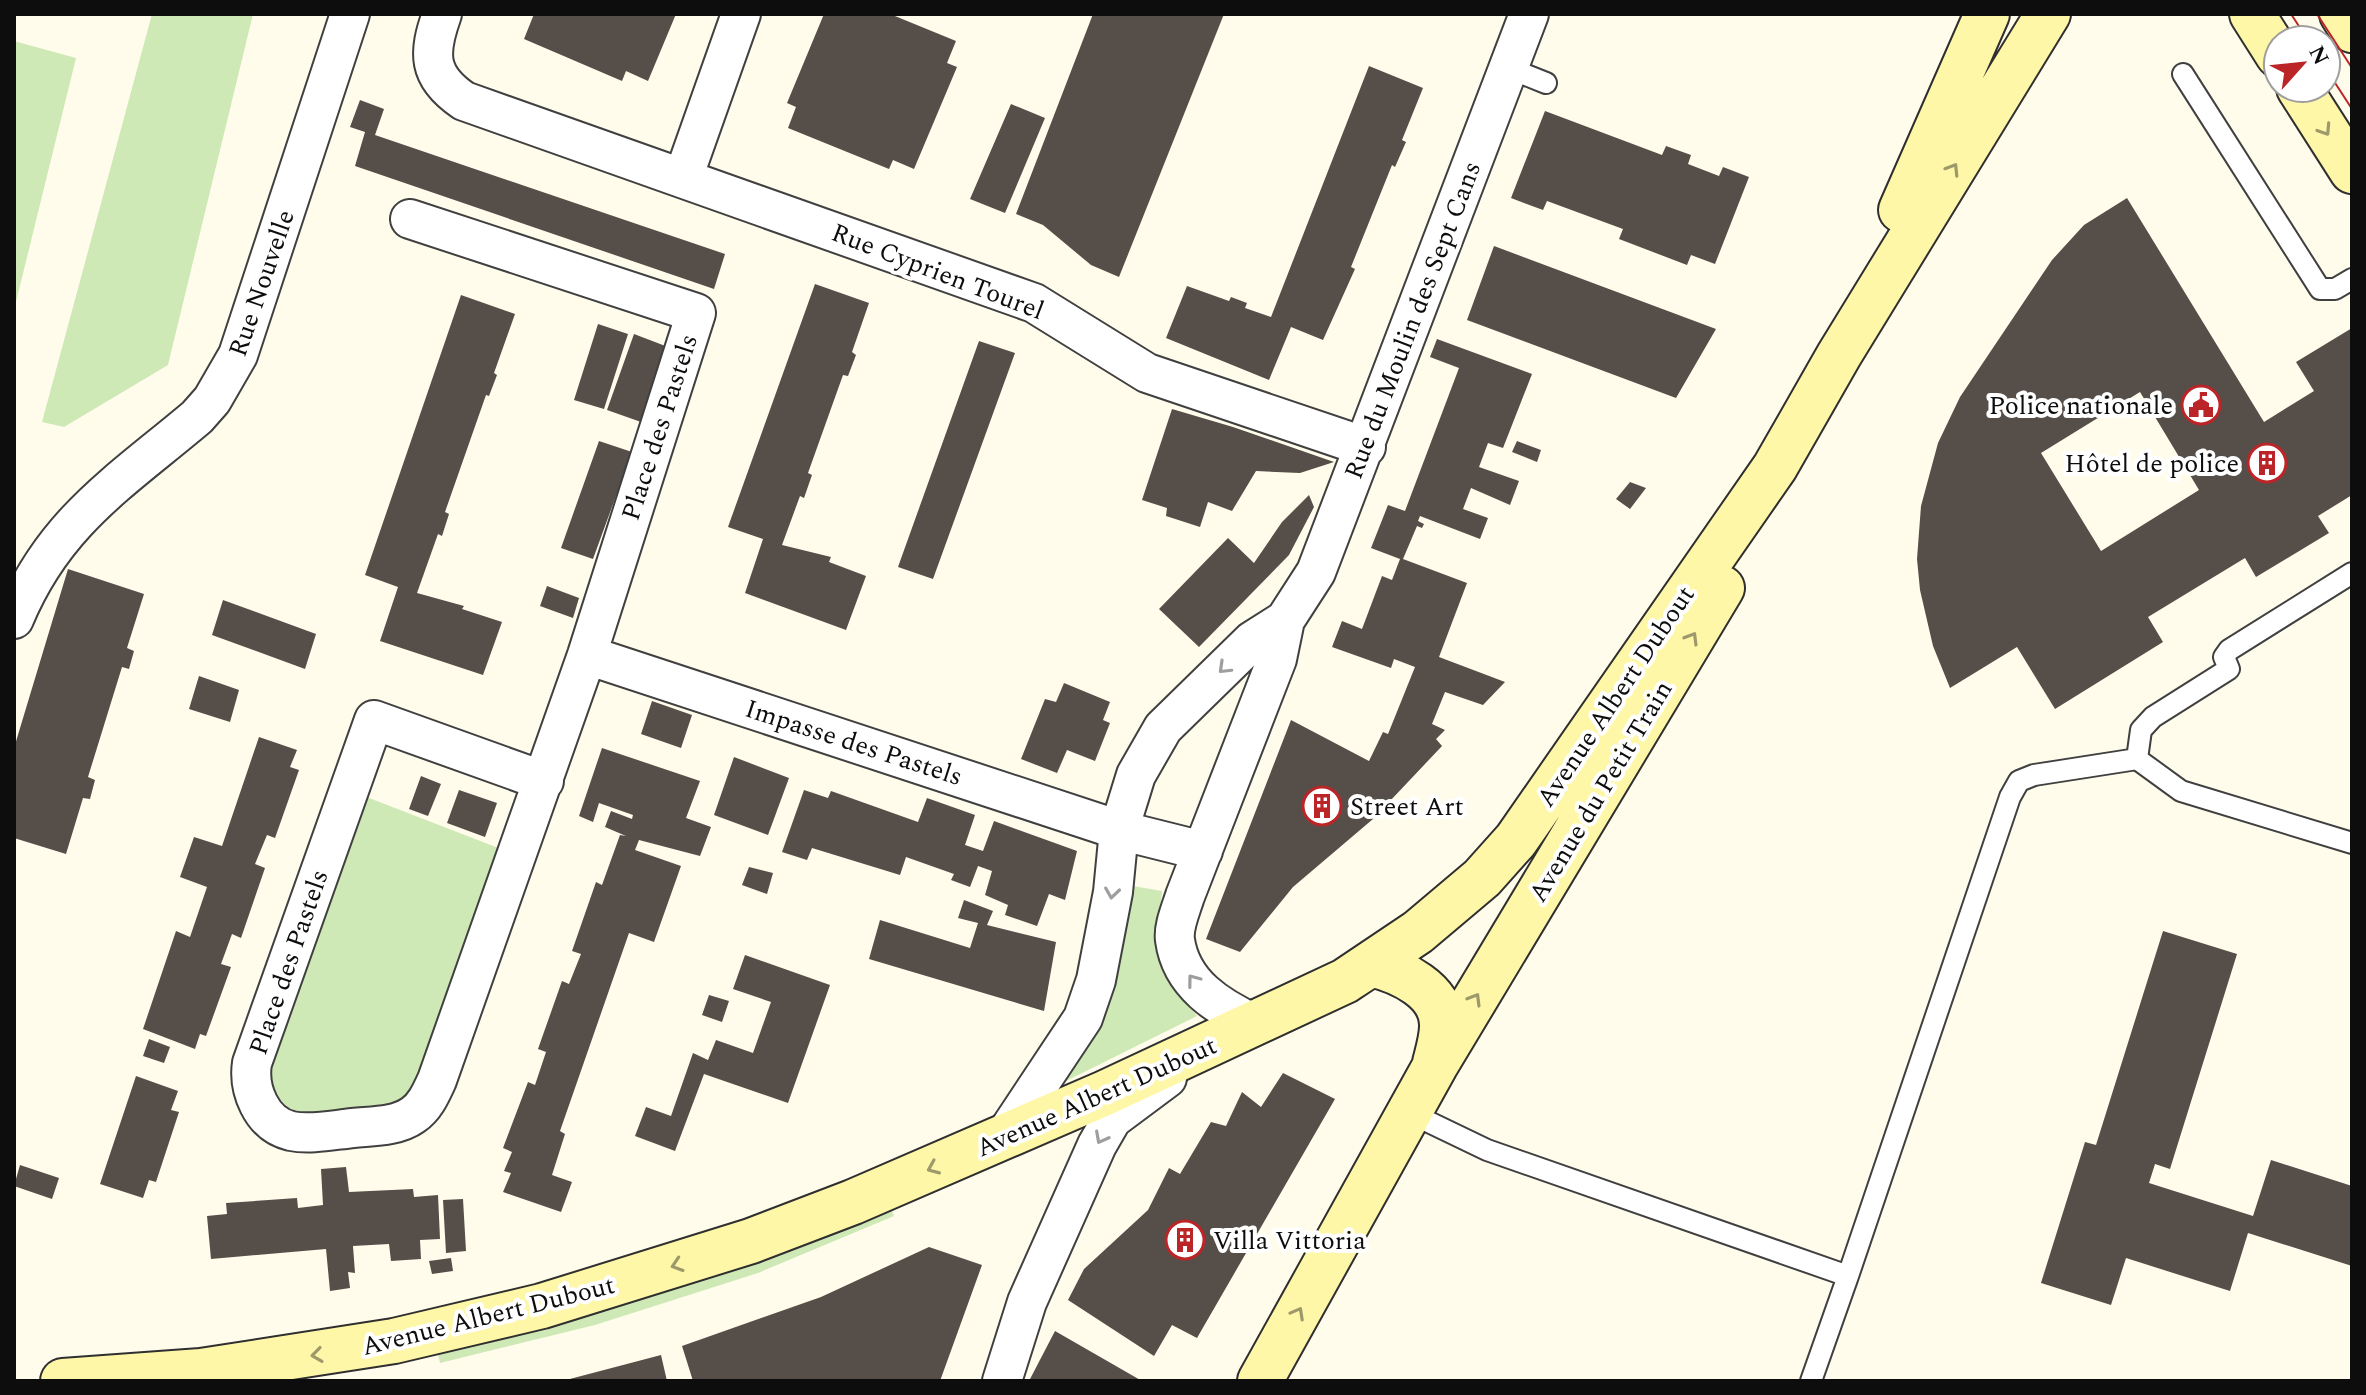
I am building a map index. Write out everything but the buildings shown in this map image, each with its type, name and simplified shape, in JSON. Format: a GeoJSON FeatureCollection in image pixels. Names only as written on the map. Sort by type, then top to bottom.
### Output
{"type":"FeatureCollection","features":[{"type":"Feature","properties":{"kind":"main road","name":"Avenue Albert Dubout"},"geometry":{"type":"LineString","coordinates":[[1839,355],[1987,14]]}},
{"type":"Feature","properties":{"kind":"main road","name":"Avenue Albert Dubout"},"geometry":{"type":"LineString","coordinates":[[63,1381],[201,1371],[337,1352],[542,1306],[751,1241],[853,1202],[1240,1031],[1345,981],[1418,932],[1482,878],[1516,840],[1775,467],[1839,355],[2048,14]]}},
{"type":"Feature","properties":{"kind":"main road"},"geometry":{"type":"LineString","coordinates":[[2342,14],[2352,30]]}},
{"type":"Feature","properties":{"kind":"main road"},"geometry":{"type":"LineString","coordinates":[[2309,104],[2352,171]]}},
{"type":"Feature","properties":{"kind":"main road","name":"Avenue du Petit Train"},"geometry":{"type":"LineString","coordinates":[[1260,1381],[1408,1112],[1729,575],[1775,467]]}},
{"type":"Feature","properties":{"kind":"main road","name":"Avenue du Petit Train"},"geometry":{"type":"LineString","coordinates":[[1345,981],[1371,964],[1412,978],[1432,998],[1443,1023],[1435,1066]]}},
{"type":"Feature","properties":{"kind":"street","name":"Rue Nouvelle"},"geometry":{"type":"LineString","coordinates":[[14,619],[30,579],[71,524],[197,417],[212,400],[238,355],[350,14]]}},
{"type":"Feature","properties":{"kind":"street","name":"Rue Cyprien Tourel"},"geometry":{"type":"LineString","coordinates":[[442,14],[433,39],[432,60],[438,78],[464,101],[1034,303],[1147,373],[1366,447]]}},
{"type":"Feature","properties":{"kind":"street"},"geometry":{"type":"LineString","coordinates":[[683,178],[741,14]]}},
{"type":"Feature","properties":{"kind":"street","name":"Rue du Moulin des Sept Cans"},"geometry":{"type":"LineString","coordinates":[[1240,1031],[1208,999],[1181,961],[1174,937],[1185,896],[1277,659],[1285,620],[1316,572],[1366,447],[1506,67],[1529,14]]}},
{"type":"Feature","properties":{"kind":"street","name":"Place des Pastels"},"geometry":{"type":"LineString","coordinates":[[410,219],[696,313],[587,655],[544,781],[428,1100],[415,1114],[386,1125],[306,1132],[288,1131],[273,1121],[253,1094],[250,1080],[252,1063],[374,720],[544,781]]}},
{"type":"Feature","properties":{"kind":"street","name":"Rue du Moulin des Sept Cans"},"geometry":{"type":"LineString","coordinates":[[1004,1137],[1083,1018],[1096,980],[1113,892],[1119,830],[1136,775],[1163,728],[1252,641],[1285,620]]}},
{"type":"Feature","properties":{"kind":"street","name":"Impasse des Pastels"},"geometry":{"type":"LineString","coordinates":[[587,655],[1119,830]]}},
{"type":"Feature","properties":{"kind":"street"},"geometry":{"type":"LineString","coordinates":[[1119,830],[1203,851]]}},
{"type":"Feature","properties":{"kind":"street"},"geometry":{"type":"LineString","coordinates":[[1002,1381],[1027,1302],[1112,1119],[1240,1031]]}},
{"type":"Feature","properties":{"kind":"lane"},"geometry":{"type":"LineString","coordinates":[[1506,67],[1546,83]]}},
{"type":"Feature","properties":{"kind":"lane"},"geometry":{"type":"LineString","coordinates":[[2183,74],[2320,289],[2335,289],[2352,279]]}},
{"type":"Feature","properties":{"kind":"lane"},"geometry":{"type":"LineString","coordinates":[[2137,759],[2141,730],[2153,717],[2229,669],[2224,657],[2229,650],[2352,573]]}},
{"type":"Feature","properties":{"kind":"lane"},"geometry":{"type":"LineString","coordinates":[[1811,1381],[2010,797],[2019,781],[2034,775],[2137,759],[2181,791],[2352,843]]}},
{"type":"Feature","properties":{"kind":"lane"},"geometry":{"type":"LineString","coordinates":[[1408,1112],[1487,1150],[1848,1276]]}},
{"type":"Feature","properties":{"kind":"green space"},"geometry":{"type":"Polygon","coordinates":[[[152,14],[253,14],[168,365],[64,427],[42,422],[152,14]]]}},
{"type":"Feature","properties":{"kind":"green space"},"geometry":{"type":"Polygon","coordinates":[[[14,41],[76,58],[14,310],[14,41]]]}},
{"type":"Feature","properties":{"kind":"green space"},"geometry":{"type":"Polygon","coordinates":[[[364,796],[501,849],[424,1074],[400,1106],[321,1117],[289,1107],[276,1094],[267,1074],[364,796]]]}},
{"type":"Feature","properties":{"kind":"green space"},"geometry":{"type":"Polygon","coordinates":[[[1127,885],[1162,891],[1160,930],[1163,958],[1174,985],[1197,1016],[1058,1085],[1127,885]]]}},
{"type":"Feature","properties":{"kind":"green space"},"geometry":{"type":"Polygon","coordinates":[[[888,1202],[894,1216],[758,1273],[595,1325],[440,1363],[435,1342],[888,1202]]]}},
{"type":"Feature","properties":{"kind":"tram line"},"geometry":{"type":"LineString","coordinates":[[2291,14],[2298,24]]}},
{"type":"Feature","properties":{"kind":"tram line"},"geometry":{"type":"LineString","coordinates":[[2317,14],[2352,68]]}},
{"type":"Feature","properties":{"kind":"tram line"},"geometry":{"type":"LineString","coordinates":[[2342,94],[2352,109]]}},
{"type":"Feature","properties":{"kind":"place","name":"Police nationale"},"geometry":{"type":"Point","coordinates":[2201,405]}},
{"type":"Feature","properties":{"kind":"place","name":"Hôtel de police"},"geometry":{"type":"Point","coordinates":[2267,463]}},
{"type":"Feature","properties":{"kind":"place","name":"Street Art"},"geometry":{"type":"Point","coordinates":[1322,806]}},
{"type":"Feature","properties":{"kind":"place","name":"Villa Vittoria"},"geometry":{"type":"Point","coordinates":[1185,1240]}}]}
